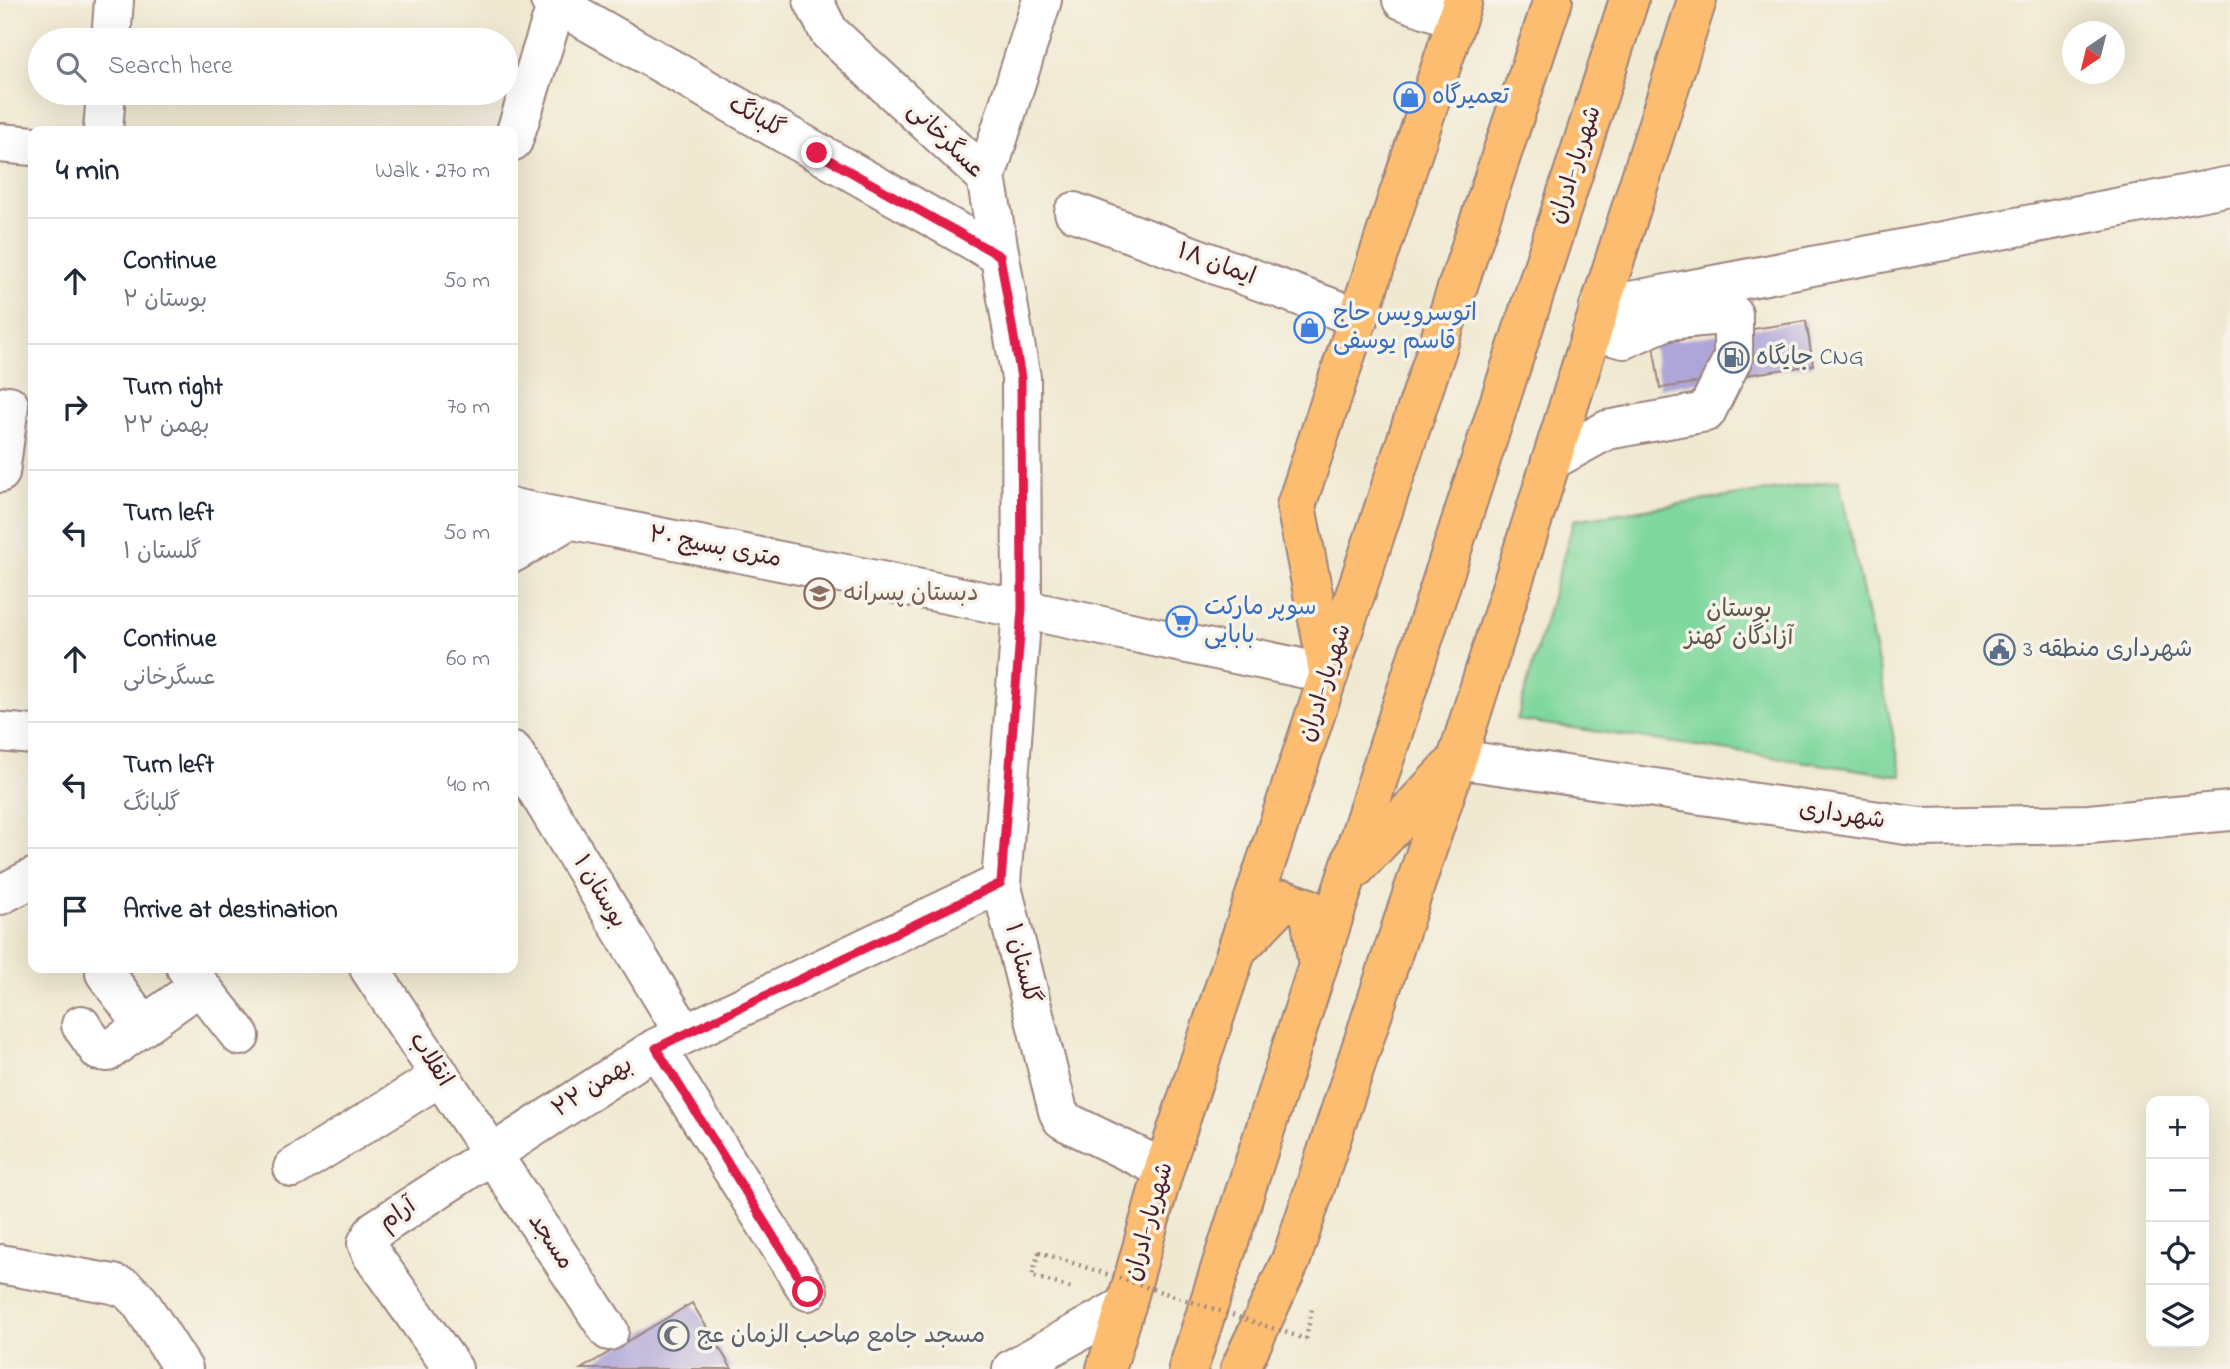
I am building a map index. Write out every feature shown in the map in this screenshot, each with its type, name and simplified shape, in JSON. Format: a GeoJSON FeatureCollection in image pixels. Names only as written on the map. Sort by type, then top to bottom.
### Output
{"type":"FeatureCollection","features":[{"type":"Feature","properties":{"kind":"main road","name":"شهریار-ادران"},"geometry":{"type":"LineString","coordinates":[[1106,1369],[1164,1169],[1553,0]]}},
{"type":"Feature","properties":{"kind":"main road","name":"شهریار-ادران"},"geometry":{"type":"LineString","coordinates":[[1188,1369],[1629,0]]}},
{"type":"Feature","properties":{"kind":"main road"},"geometry":{"type":"LineString","coordinates":[[1241,1369],[1291,1260],[1457,759],[1697,0]]}},
{"type":"Feature","properties":{"kind":"main road"},"geometry":{"type":"LineString","coordinates":[[1329,674],[1296,506],[1459,10]]}},
{"type":"Feature","properties":{"kind":"main road"},"geometry":{"type":"LineString","coordinates":[[1345,879],[1457,759]]}},
{"type":"Feature","properties":{"kind":"main road"},"geometry":{"type":"LineString","coordinates":[[1237,950],[1285,900],[1309,908],[1318,965]]}},
{"type":"Feature","properties":{"kind":"street"},"geometry":{"type":"LineString","coordinates":[[112,28],[114,0]]}},
{"type":"Feature","properties":{"kind":"street","name":"عسگرخانی"},"geometry":{"type":"LineString","coordinates":[[813,0],[829,32],[986,177],[1021,378],[1022,609]]}},
{"type":"Feature","properties":{"kind":"street"},"geometry":{"type":"LineString","coordinates":[[986,177],[1042,0]]}},
{"type":"Feature","properties":{"kind":"street"},"geometry":{"type":"LineString","coordinates":[[1402,0],[1459,10]]}},
{"type":"Feature","properties":{"kind":"street"},"geometry":{"type":"LineString","coordinates":[[517,126],[553,1]]}},
{"type":"Feature","properties":{"kind":"street","name":"گلبانگ"},"geometry":{"type":"LineString","coordinates":[[553,1],[1000,256]]}},
{"type":"Feature","properties":{"kind":"street"},"geometry":{"type":"LineString","coordinates":[[103,126],[105,105]]}},
{"type":"Feature","properties":{"kind":"street"},"geometry":{"type":"LineString","coordinates":[[0,143],[28,146]]}},
{"type":"Feature","properties":{"kind":"street"},"geometry":{"type":"LineString","coordinates":[[1595,319],[2230,186]]}},
{"type":"Feature","properties":{"kind":"street","name":"ایمان ۱۸"},"geometry":{"type":"LineString","coordinates":[[1074,212],[1359,318]]}},
{"type":"Feature","properties":{"kind":"street"},"geometry":{"type":"LineString","coordinates":[[1551,461],[1607,430],[1706,412],[1733,358],[1733,314],[1667,320],[1624,339],[1595,319]]}},
{"type":"Feature","properties":{"kind":"street"},"geometry":{"type":"LineString","coordinates":[[0,473],[14,406]]}},
{"type":"Feature","properties":{"kind":"street","name":"۲۰ متری بسیج"},"geometry":{"type":"LineString","coordinates":[[518,509],[1022,609],[1329,674]]}},
{"type":"Feature","properties":{"kind":"street"},"geometry":{"type":"LineString","coordinates":[[518,550],[570,519]]}},
{"type":"Feature","properties":{"kind":"street","name":"گلستان ۱"},"geometry":{"type":"LineString","coordinates":[[1022,609],[1001,883],[1058,1111],[1067,1122],[1164,1169]]}},
{"type":"Feature","properties":{"kind":"street"},"geometry":{"type":"LineString","coordinates":[[0,732],[28,734]]}},
{"type":"Feature","properties":{"kind":"street","name":"شهرداری"},"geometry":{"type":"LineString","coordinates":[[1457,759],[1920,827],[2089,824],[2230,811]]}},
{"type":"Feature","properties":{"kind":"street","name":"بوستان ۱"},"geometry":{"type":"LineString","coordinates":[[518,760],[808,1292]]}},
{"type":"Feature","properties":{"kind":"street"},"geometry":{"type":"LineString","coordinates":[[0,895],[28,881]]}},
{"type":"Feature","properties":{"kind":"street","name":"۲۲ بهمن"},"geometry":{"type":"LineString","coordinates":[[491,1153],[670,1040],[1001,883]]}},
{"type":"Feature","properties":{"kind":"street","name":"انقلاب"},"geometry":{"type":"LineString","coordinates":[[372,973],[491,1153]]}},
{"type":"Feature","properties":{"kind":"street"},"geometry":{"type":"LineString","coordinates":[[105,974],[144,1026]]}},
{"type":"Feature","properties":{"kind":"street"},"geometry":{"type":"LineString","coordinates":[[80,1026],[99,1051],[104,1053],[144,1026],[192,977],[240,1036]]}},
{"type":"Feature","properties":{"kind":"street"},"geometry":{"type":"LineString","coordinates":[[293,1168],[441,1076]]}},
{"type":"Feature","properties":{"kind":"street","name":"مسجد"},"geometry":{"type":"LineString","coordinates":[[491,1153],[609,1331]]}},
{"type":"Feature","properties":{"kind":"street","name":"آرام"},"geometry":{"type":"LineString","coordinates":[[453,1369],[372,1255],[367,1242],[374,1230],[491,1153]]}},
{"type":"Feature","properties":{"kind":"street"},"geometry":{"type":"LineString","coordinates":[[0,1264],[113,1284],[127,1289],[140,1302],[183,1369]]}},
{"type":"Feature","properties":{"kind":"street"},"geometry":{"type":"LineString","coordinates":[[1012,1369],[1126,1305]]}},
{"type":"Feature","properties":{"kind":"path"},"geometry":{"type":"LineString","coordinates":[[1032,1276],[1039,1252],[1306,1339]]}},
{"type":"Feature","properties":{"kind":"green space","name":"بوستان آزادگان کهنز"},"geometry":{"type":"Polygon","coordinates":[[[1839,480],[1902,776],[1517,720],[1574,520],[1839,480]]]}},
{"type":"Feature","properties":{"kind":"building"},"geometry":{"type":"Polygon","coordinates":[[[1806,321],[1813,365],[1660,388],[1653,344],[1806,321]]]}},
{"type":"Feature","properties":{"kind":"building","name":"مسجد جامع صاحب الزمان عج"},"geometry":{"type":"Polygon","coordinates":[[[692,1303],[732,1369],[581,1369],[692,1303]]]}},
{"type":"Feature","properties":{"kind":"place","name":"تعمیرگاه"},"geometry":{"type":"Point","coordinates":[1409,97]}},
{"type":"Feature","properties":{"kind":"place","name":"اتوسرویس حاج قاسم یوسفی"},"geometry":{"type":"Point","coordinates":[1310,328]}},
{"type":"Feature","properties":{"kind":"place","name":"جایگاه CNG"},"geometry":{"type":"Point","coordinates":[1733,358]}},
{"type":"Feature","properties":{"kind":"place","name":"دبستان پسرانه"},"geometry":{"type":"Point","coordinates":[820,594]}},
{"type":"Feature","properties":{"kind":"place","name":"سوپر مارکت بابایی"},"geometry":{"type":"Point","coordinates":[1181,622]}},
{"type":"Feature","properties":{"kind":"place","name":"شهرداری منطقه 3"},"geometry":{"type":"Point","coordinates":[2000,650]}},
{"type":"Feature","properties":{"kind":"place","name":"مسجد جامع صاحب الزمان عج"},"geometry":{"type":"Point","coordinates":[674,1336]}},
{"type":"Feature","properties":{"kind":"route"},"geometry":{"type":"LineString","coordinates":[[808,1292],[656,1048],[1001,883],[1022,609],[1021,378],[1000,256],[817,153]]}}]}
